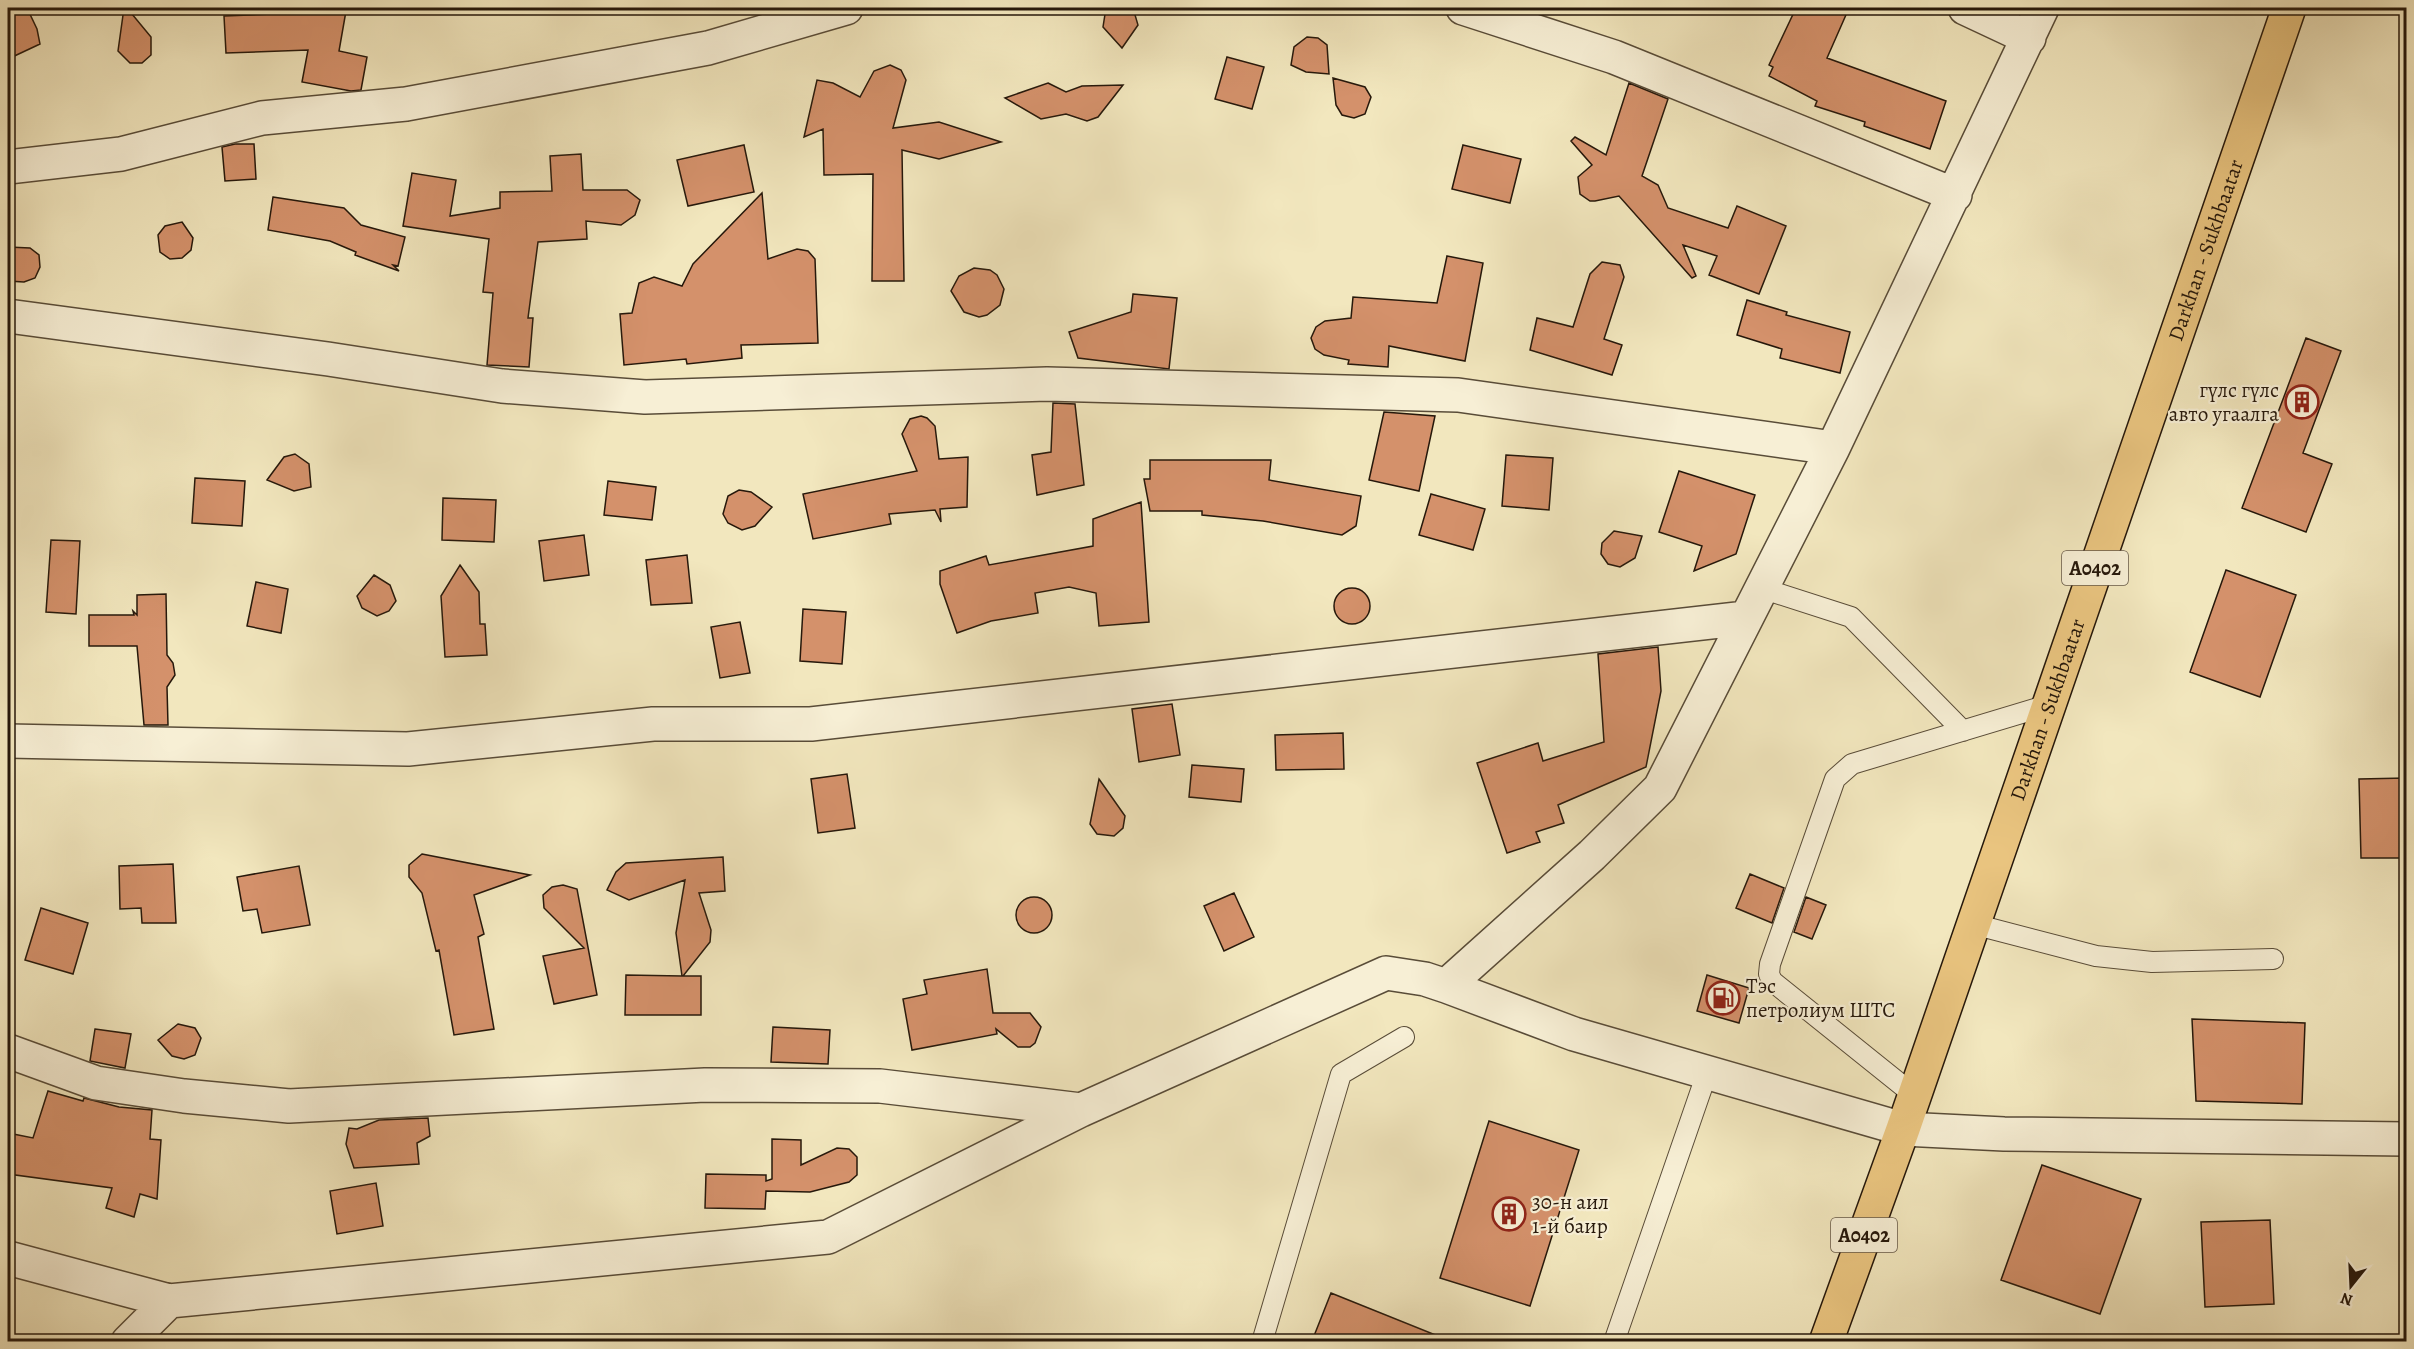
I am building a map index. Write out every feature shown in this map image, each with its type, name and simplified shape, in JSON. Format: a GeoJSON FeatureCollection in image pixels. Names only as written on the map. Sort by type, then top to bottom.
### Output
{"type":"FeatureCollection","features":[{"type":"Feature","properties":{"kind":"highway","name":"Darkhan - Sukhbaatar"},"geometry":{"type":"LineString","coordinates":[[1826,1341],[1903,1130],[2289,8]]}},
{"type":"Feature","properties":{"kind":"street"},"geometry":{"type":"LineString","coordinates":[[8,167],[121,154],[262,118],[406,104],[708,48],[846,8]]}},
{"type":"Feature","properties":{"kind":"street"},"geometry":{"type":"LineString","coordinates":[[1463,8],[1614,57],[1955,195]]}},
{"type":"Feature","properties":{"kind":"street"},"geometry":{"type":"LineString","coordinates":[[1965,8],[2029,38]]}},
{"type":"Feature","properties":{"kind":"street"},"geometry":{"type":"LineString","coordinates":[[1446,986],[1592,855],[1660,788],[1833,448],[2042,8]]}},
{"type":"Feature","properties":{"kind":"street"},"geometry":{"type":"LineString","coordinates":[[8,316],[328,359],[502,386],[645,397],[1047,384],[1458,395],[1833,448]]}},
{"type":"Feature","properties":{"kind":"street"},"geometry":{"type":"LineString","coordinates":[[8,741],[408,748],[653,724],[812,723],[1746,618]]}},
{"type":"Feature","properties":{"kind":"street"},"geometry":{"type":"LineString","coordinates":[[8,1258],[169,1301],[828,1237],[1081,1110],[1386,973],[1425,979],[1574,1034],[1903,1130],[2004,1134],[2406,1139]]}},
{"type":"Feature","properties":{"kind":"street"},"geometry":{"type":"LineString","coordinates":[[8,1051],[96,1083],[184,1096],[289,1106],[740,1085],[880,1086],[1081,1110]]}},
{"type":"Feature","properties":{"kind":"street"},"geometry":{"type":"LineString","coordinates":[[128,1341],[169,1301]]}},
{"type":"Feature","properties":{"kind":"lane"},"geometry":{"type":"LineString","coordinates":[[1761,588],[1851,617],[1963,731]]}},
{"type":"Feature","properties":{"kind":"lane"},"geometry":{"type":"LineString","coordinates":[[1914,1095],[1772,981],[1769,974],[1770,964],[1835,779],[1852,764],[2049,705]]}},
{"type":"Feature","properties":{"kind":"lane"},"geometry":{"type":"LineString","coordinates":[[1973,924],[2096,956],[2152,962],[2273,959]]}},
{"type":"Feature","properties":{"kind":"lane"},"geometry":{"type":"LineString","coordinates":[[1262,1341],[1341,1074],[1404,1037]]}},
{"type":"Feature","properties":{"kind":"lane"},"geometry":{"type":"LineString","coordinates":[[1614,1341],[1707,1073]]}},
{"type":"Feature","properties":{"kind":"building"},"geometry":{"type":"Polygon","coordinates":[[[8,8],[27,8],[37,29],[40,44],[8,59],[8,8]]]}},
{"type":"Feature","properties":{"kind":"building"},"geometry":{"type":"Polygon","coordinates":[[[124,8],[127,8],[151,37],[151,55],[142,63],[130,63],[118,51],[124,8]]]}},
{"type":"Feature","properties":{"kind":"building"},"geometry":{"type":"Polygon","coordinates":[[[1106,8],[1133,8],[1138,25],[1122,48],[1103,27],[1106,8]]]}},
{"type":"Feature","properties":{"kind":"building"},"geometry":{"type":"Polygon","coordinates":[[[1796,8],[1849,8],[1827,58],[1946,101],[1930,149],[1864,126],[1865,122],[1815,106],[1817,101],[1769,76],[1773,67],[1769,65],[1796,8]]]}},
{"type":"Feature","properties":{"kind":"building"},"geometry":{"type":"Polygon","coordinates":[[[346,11],[339,51],[367,57],[361,90],[351,91],[302,82],[308,50],[226,53],[224,16],[346,11]]]}},
{"type":"Feature","properties":{"kind":"building"},"geometry":{"type":"Polygon","coordinates":[[[1307,37],[1318,38],[1327,45],[1329,74],[1306,72],[1291,65],[1294,47],[1307,37]]]}},
{"type":"Feature","properties":{"kind":"building"},"geometry":{"type":"Polygon","coordinates":[[[1227,57],[1264,67],[1252,109],[1215,99],[1227,57]]]}},
{"type":"Feature","properties":{"kind":"building"},"geometry":{"type":"Polygon","coordinates":[[[890,65],[901,70],[906,80],[893,128],[939,122],[1001,142],[939,159],[902,150],[904,281],[872,281],[873,174],[824,175],[823,129],[804,137],[817,80],[833,83],[860,97],[874,71],[890,65]]]}},
{"type":"Feature","properties":{"kind":"building"},"geometry":{"type":"Polygon","coordinates":[[[1333,78],[1365,87],[1371,97],[1365,114],[1354,118],[1342,115],[1336,105],[1333,78]]]}},
{"type":"Feature","properties":{"kind":"building"},"geometry":{"type":"Polygon","coordinates":[[[1048,83],[1066,92],[1082,86],[1123,85],[1098,117],[1087,121],[1066,114],[1041,119],[1005,98],[1048,83]]]}},
{"type":"Feature","properties":{"kind":"building"},"geometry":{"type":"Polygon","coordinates":[[[1629,83],[1668,99],[1642,176],[1658,185],[1668,208],[1728,228],[1737,206],[1786,226],[1759,294],[1709,275],[1717,256],[1683,245],[1696,276],[1692,278],[1619,196],[1590,201],[1580,194],[1578,177],[1592,165],[1571,141],[1575,137],[1606,155],[1629,83]]]}},
{"type":"Feature","properties":{"kind":"building"},"geometry":{"type":"Polygon","coordinates":[[[254,144],[256,179],[225,181],[222,147],[254,144]]]}},
{"type":"Feature","properties":{"kind":"building"},"geometry":{"type":"Polygon","coordinates":[[[744,145],[754,192],[688,206],[677,160],[744,145]]]}},
{"type":"Feature","properties":{"kind":"building"},"geometry":{"type":"Polygon","coordinates":[[[1463,145],[1521,159],[1510,203],[1452,189],[1463,145]]]}},
{"type":"Feature","properties":{"kind":"building"},"geometry":{"type":"Polygon","coordinates":[[[581,154],[583,190],[627,190],[640,200],[635,215],[621,225],[586,221],[587,239],[538,242],[528,318],[533,318],[529,367],[487,365],[493,293],[483,292],[489,239],[403,226],[412,173],[456,180],[450,216],[500,208],[500,192],[552,191],[550,156],[581,154]]]}},
{"type":"Feature","properties":{"kind":"building"},"geometry":{"type":"Polygon","coordinates":[[[762,193],[768,259],[797,249],[808,251],[815,259],[818,343],[741,345],[742,358],[687,364],[686,359],[624,365],[620,314],[632,313],[639,283],[654,277],[682,286],[693,264],[762,193]]]}},
{"type":"Feature","properties":{"kind":"building"},"geometry":{"type":"Polygon","coordinates":[[[273,197],[344,208],[361,225],[405,237],[398,266],[393,265],[399,271],[355,255],[356,252],[330,241],[268,230],[273,197]]]}},
{"type":"Feature","properties":{"kind":"building"},"geometry":{"type":"Polygon","coordinates":[[[182,222],[193,238],[191,250],[182,258],[170,259],[160,252],[158,235],[165,226],[182,222]]]}},
{"type":"Feature","properties":{"kind":"building"},"geometry":{"type":"Polygon","coordinates":[[[8,247],[30,248],[39,255],[40,267],[35,278],[24,282],[8,281],[8,247]]]}},
{"type":"Feature","properties":{"kind":"building"},"geometry":{"type":"Polygon","coordinates":[[[1447,256],[1483,263],[1465,361],[1389,346],[1388,367],[1348,364],[1349,360],[1324,355],[1315,349],[1311,338],[1316,327],[1325,321],[1351,318],[1353,297],[1437,303],[1447,256]]]}},
{"type":"Feature","properties":{"kind":"building"},"geometry":{"type":"Polygon","coordinates":[[[1602,262],[1620,265],[1624,277],[1604,339],[1622,345],[1612,375],[1530,350],[1537,318],[1573,327],[1590,274],[1602,262]]]}},
{"type":"Feature","properties":{"kind":"building"},"geometry":{"type":"Polygon","coordinates":[[[974,268],[990,270],[997,275],[1004,289],[1000,305],[987,315],[979,317],[964,312],[951,291],[959,276],[974,268]]]}},
{"type":"Feature","properties":{"kind":"building"},"geometry":{"type":"Polygon","coordinates":[[[1133,294],[1177,298],[1169,369],[1078,358],[1069,332],[1131,312],[1133,294]]]}},
{"type":"Feature","properties":{"kind":"building"},"geometry":{"type":"Polygon","coordinates":[[[1747,300],[1787,312],[1786,315],[1850,332],[1840,373],[1780,358],[1782,349],[1737,335],[1747,300]]]}},
{"type":"Feature","properties":{"kind":"building","name":"гүлс гүлс авто угаалга"},"geometry":{"type":"Polygon","coordinates":[[[2306,338],[2341,351],[2303,453],[2332,464],[2306,532],[2242,508],[2306,338]]]}},
{"type":"Feature","properties":{"kind":"building"},"geometry":{"type":"Polygon","coordinates":[[[1053,403],[1075,404],[1084,485],[1037,495],[1032,455],[1051,452],[1053,403]]]}},
{"type":"Feature","properties":{"kind":"building"},"geometry":{"type":"Polygon","coordinates":[[[1384,412],[1435,416],[1419,491],[1369,480],[1384,412]]]}},
{"type":"Feature","properties":{"kind":"building"},"geometry":{"type":"Polygon","coordinates":[[[921,416],[927,418],[935,426],[939,459],[968,457],[967,507],[940,509],[941,522],[935,510],[889,514],[891,524],[813,539],[803,494],[917,471],[902,434],[910,419],[921,416]]]}},
{"type":"Feature","properties":{"kind":"building"},"geometry":{"type":"Polygon","coordinates":[[[295,454],[309,464],[311,487],[294,491],[267,480],[284,457],[295,454]]]}},
{"type":"Feature","properties":{"kind":"building"},"geometry":{"type":"Polygon","coordinates":[[[1506,455],[1553,458],[1549,510],[1502,506],[1506,455]]]}},
{"type":"Feature","properties":{"kind":"building"},"geometry":{"type":"Polygon","coordinates":[[[1150,460],[1271,460],[1269,480],[1361,496],[1356,526],[1342,535],[1263,521],[1202,515],[1202,511],[1150,511],[1144,479],[1150,479],[1150,460]]]}},
{"type":"Feature","properties":{"kind":"building"},"geometry":{"type":"Polygon","coordinates":[[[1679,471],[1755,495],[1736,554],[1694,571],[1702,546],[1659,532],[1679,471]]]}},
{"type":"Feature","properties":{"kind":"building"},"geometry":{"type":"Polygon","coordinates":[[[195,478],[245,481],[242,526],[192,523],[195,478]]]}},
{"type":"Feature","properties":{"kind":"building"},"geometry":{"type":"Polygon","coordinates":[[[608,481],[656,487],[652,520],[604,515],[608,481]]]}},
{"type":"Feature","properties":{"kind":"building"},"geometry":{"type":"Polygon","coordinates":[[[739,490],[751,492],[772,507],[755,526],[742,530],[728,523],[723,514],[728,496],[739,490]]]}},
{"type":"Feature","properties":{"kind":"building"},"geometry":{"type":"Polygon","coordinates":[[[1431,494],[1485,509],[1473,550],[1419,535],[1431,494]]]}},
{"type":"Feature","properties":{"kind":"building"},"geometry":{"type":"Polygon","coordinates":[[[443,498],[496,500],[494,542],[442,540],[443,498]]]}},
{"type":"Feature","properties":{"kind":"building"},"geometry":{"type":"Polygon","coordinates":[[[1141,502],[1149,622],[1099,626],[1096,593],[1069,587],[1035,593],[1038,613],[991,621],[957,633],[940,584],[940,571],[986,556],[989,565],[1093,546],[1093,519],[1141,502]]]}},
{"type":"Feature","properties":{"kind":"building"},"geometry":{"type":"Polygon","coordinates":[[[1614,531],[1642,536],[1635,558],[1620,567],[1608,564],[1601,554],[1602,543],[1614,531]]]}},
{"type":"Feature","properties":{"kind":"building"},"geometry":{"type":"Polygon","coordinates":[[[584,535],[589,575],[544,581],[539,541],[584,535]]]}},
{"type":"Feature","properties":{"kind":"building"},"geometry":{"type":"Polygon","coordinates":[[[51,540],[80,541],[76,614],[46,612],[51,540]]]}},
{"type":"Feature","properties":{"kind":"building"},"geometry":{"type":"Polygon","coordinates":[[[687,555],[692,603],[651,605],[646,560],[687,555]]]}},
{"type":"Feature","properties":{"kind":"building"},"geometry":{"type":"Polygon","coordinates":[[[460,565],[479,592],[480,624],[485,624],[487,655],[445,657],[441,596],[460,565]]]}},
{"type":"Feature","properties":{"kind":"building"},"geometry":{"type":"Polygon","coordinates":[[[2226,570],[2296,595],[2260,697],[2190,672],[2226,570]]]}},
{"type":"Feature","properties":{"kind":"building"},"geometry":{"type":"Polygon","coordinates":[[[374,575],[390,585],[396,601],[389,611],[377,616],[362,608],[357,596],[374,575]]]}},
{"type":"Feature","properties":{"kind":"building"},"geometry":{"type":"Polygon","coordinates":[[[256,582],[288,589],[281,633],[247,626],[256,582]]]}},
{"type":"Feature","properties":{"kind":"building"},"geometry":{"type":"Polygon","coordinates":[[[1352,588],[1365,593],[1370,606],[1365,619],[1352,624],[1339,619],[1334,606],[1339,593],[1352,588]]]}},
{"type":"Feature","properties":{"kind":"building"},"geometry":{"type":"Polygon","coordinates":[[[166,594],[167,655],[173,663],[175,675],[167,687],[168,725],[144,725],[137,646],[89,646],[89,615],[134,615],[133,611],[137,615],[137,595],[166,594]]]}},
{"type":"Feature","properties":{"kind":"building"},"geometry":{"type":"Polygon","coordinates":[[[803,609],[846,612],[842,664],[800,661],[803,609]]]}},
{"type":"Feature","properties":{"kind":"building"},"geometry":{"type":"Polygon","coordinates":[[[740,622],[750,673],[720,678],[711,627],[740,622]]]}},
{"type":"Feature","properties":{"kind":"building"},"geometry":{"type":"Polygon","coordinates":[[[1658,647],[1661,691],[1646,767],[1558,805],[1564,823],[1536,832],[1540,842],[1507,853],[1477,763],[1538,743],[1543,761],[1604,742],[1598,654],[1658,647]]]}},
{"type":"Feature","properties":{"kind":"building"},"geometry":{"type":"Polygon","coordinates":[[[1172,704],[1180,755],[1139,762],[1132,709],[1172,704]]]}},
{"type":"Feature","properties":{"kind":"building"},"geometry":{"type":"Polygon","coordinates":[[[1343,733],[1344,769],[1276,770],[1275,735],[1343,733]]]}},
{"type":"Feature","properties":{"kind":"building"},"geometry":{"type":"Polygon","coordinates":[[[1192,765],[1244,769],[1241,802],[1189,797],[1192,765]]]}},
{"type":"Feature","properties":{"kind":"building"},"geometry":{"type":"Polygon","coordinates":[[[847,774],[855,828],[818,833],[811,779],[847,774]]]}},
{"type":"Feature","properties":{"kind":"building"},"geometry":{"type":"Polygon","coordinates":[[[2406,778],[2406,858],[2361,858],[2359,779],[2406,778]]]}},
{"type":"Feature","properties":{"kind":"building"},"geometry":{"type":"Polygon","coordinates":[[[1099,779],[1125,816],[1123,828],[1114,836],[1097,834],[1090,824],[1099,779]]]}},
{"type":"Feature","properties":{"kind":"building"},"geometry":{"type":"Polygon","coordinates":[[[422,854],[530,875],[474,895],[484,934],[478,937],[494,1029],[454,1035],[439,950],[436,951],[422,893],[409,877],[409,865],[422,854]]]}},
{"type":"Feature","properties":{"kind":"building"},"geometry":{"type":"Polygon","coordinates":[[[723,857],[725,891],[699,893],[711,930],[710,942],[683,976],[701,976],[701,1015],[625,1015],[626,975],[682,976],[676,933],[685,880],[629,900],[607,890],[616,872],[626,863],[723,857]]]}},
{"type":"Feature","properties":{"kind":"building"},"geometry":{"type":"Polygon","coordinates":[[[173,864],[176,923],[142,923],[141,908],[120,909],[119,866],[173,864]]]}},
{"type":"Feature","properties":{"kind":"building"},"geometry":{"type":"Polygon","coordinates":[[[299,866],[310,925],[262,933],[257,909],[243,911],[237,877],[299,866]]]}},
{"type":"Feature","properties":{"kind":"building"},"geometry":{"type":"Polygon","coordinates":[[[1750,874],[1784,888],[1772,923],[1736,908],[1750,874]]]}},
{"type":"Feature","properties":{"kind":"building"},"geometry":{"type":"Polygon","coordinates":[[[563,885],[577,889],[597,995],[554,1004],[543,956],[584,948],[544,908],[543,895],[552,887],[563,885]]]}},
{"type":"Feature","properties":{"kind":"building"},"geometry":{"type":"Polygon","coordinates":[[[1234,893],[1254,937],[1224,951],[1204,906],[1234,893]]]}},
{"type":"Feature","properties":{"kind":"building"},"geometry":{"type":"Polygon","coordinates":[[[1034,897],[1047,902],[1052,915],[1047,928],[1034,933],[1021,928],[1016,915],[1021,902],[1034,897]]]}},
{"type":"Feature","properties":{"kind":"building"},"geometry":{"type":"Polygon","coordinates":[[[1806,897],[1826,905],[1812,939],[1794,932],[1806,897]]]}},
{"type":"Feature","properties":{"kind":"building"},"geometry":{"type":"Polygon","coordinates":[[[41,908],[88,923],[73,974],[25,960],[41,908]]]}},
{"type":"Feature","properties":{"kind":"building"},"geometry":{"type":"Polygon","coordinates":[[[987,969],[993,1013],[1030,1013],[1041,1027],[1035,1043],[1030,1047],[1018,1047],[996,1029],[997,1034],[912,1050],[903,999],[927,994],[924,980],[987,969]]]}},
{"type":"Feature","properties":{"kind":"building"},"geometry":{"type":"Polygon","coordinates":[[[1707,975],[1749,988],[1739,1023],[1697,1011],[1707,975]]]}},
{"type":"Feature","properties":{"kind":"building"},"geometry":{"type":"Polygon","coordinates":[[[2192,1019],[2305,1023],[2302,1104],[2196,1101],[2192,1019]]]}},
{"type":"Feature","properties":{"kind":"building"},"geometry":{"type":"Polygon","coordinates":[[[178,1024],[195,1028],[201,1038],[195,1055],[184,1059],[172,1056],[158,1040],[178,1024]]]}},
{"type":"Feature","properties":{"kind":"building"},"geometry":{"type":"Polygon","coordinates":[[[773,1027],[830,1030],[828,1064],[771,1062],[773,1027]]]}},
{"type":"Feature","properties":{"kind":"building"},"geometry":{"type":"Polygon","coordinates":[[[95,1029],[131,1034],[125,1068],[90,1061],[95,1029]]]}},
{"type":"Feature","properties":{"kind":"building"},"geometry":{"type":"Polygon","coordinates":[[[48,1091],[83,1101],[84,1098],[119,1107],[152,1110],[150,1139],[161,1140],[157,1199],[140,1194],[134,1217],[106,1208],[112,1188],[8,1174],[8,1133],[33,1138],[48,1091]]]}},
{"type":"Feature","properties":{"kind":"building"},"geometry":{"type":"Polygon","coordinates":[[[428,1118],[430,1136],[417,1143],[419,1164],[354,1168],[346,1144],[349,1128],[357,1129],[379,1120],[428,1118]]]}},
{"type":"Feature","properties":{"kind":"building","name":"30-н аил 1-й баир"},"geometry":{"type":"Polygon","coordinates":[[[1489,1121],[1579,1150],[1530,1306],[1440,1278],[1489,1121]]]}},
{"type":"Feature","properties":{"kind":"building"},"geometry":{"type":"Polygon","coordinates":[[[772,1139],[801,1140],[801,1165],[837,1148],[849,1149],[857,1157],[857,1175],[849,1182],[810,1192],[766,1191],[765,1209],[705,1208],[706,1174],[766,1175],[766,1181],[772,1179],[772,1139]]]}},
{"type":"Feature","properties":{"kind":"building"},"geometry":{"type":"Polygon","coordinates":[[[2042,1165],[2141,1199],[2100,1314],[2001,1280],[2042,1165]]]}},
{"type":"Feature","properties":{"kind":"building"},"geometry":{"type":"Polygon","coordinates":[[[376,1183],[383,1226],[337,1234],[330,1191],[376,1183]]]}},
{"type":"Feature","properties":{"kind":"building"},"geometry":{"type":"Polygon","coordinates":[[[2270,1220],[2274,1304],[2205,1307],[2201,1222],[2270,1220]]]}},
{"type":"Feature","properties":{"kind":"building"},"geometry":{"type":"Polygon","coordinates":[[[1331,1293],[1448,1340],[1448,1341],[1312,1341],[1331,1293]]]}},
{"type":"Feature","properties":{"kind":"place","name":"гүлс гүлс авто угаалга"},"geometry":{"type":"Point","coordinates":[2302,402]}},
{"type":"Feature","properties":{"kind":"place","name":"Тэс петролиум ШТС"},"geometry":{"type":"Point","coordinates":[1723,998]}},
{"type":"Feature","properties":{"kind":"place","name":"30-н аил 1-й баир"},"geometry":{"type":"Point","coordinates":[1509,1214]}}]}
